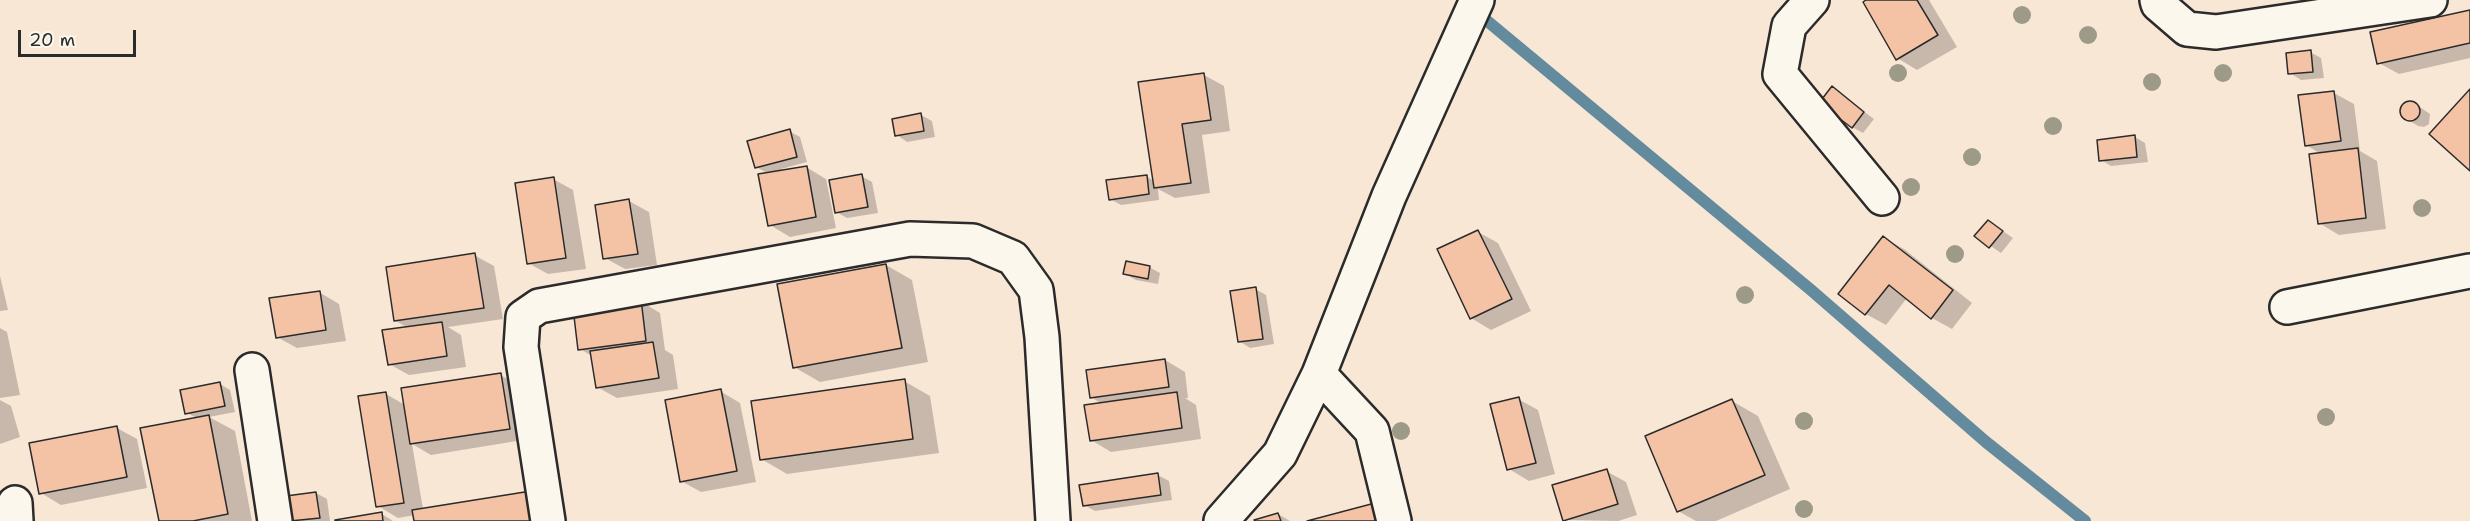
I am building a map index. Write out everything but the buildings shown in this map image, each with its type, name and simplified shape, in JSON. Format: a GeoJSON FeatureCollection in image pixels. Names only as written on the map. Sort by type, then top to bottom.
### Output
{"type":"FeatureCollection","features":[{"type":"Feature","properties":{"kind":"street"},"geometry":{"type":"LineString","coordinates":[[1221,521],[1280,454],[1319,374],[1389,196],[1477,0]]}},
{"type":"Feature","properties":{"kind":"street"},"geometry":{"type":"LineString","coordinates":[[1812,0],[1789,26],[1780,74],[1882,198]]}},
{"type":"Feature","properties":{"kind":"street"},"geometry":{"type":"LineString","coordinates":[[2157,0],[2158,4],[2187,29],[2216,32],[2430,0]]}},
{"type":"Feature","properties":{"kind":"street"},"geometry":{"type":"LineString","coordinates":[[549,521],[521,347],[523,317],[539,306],[910,238],[973,241],[1012,258],[1036,290],[1042,337],[1053,521]]}},
{"type":"Feature","properties":{"kind":"street"},"geometry":{"type":"LineString","coordinates":[[2287,308],[2470,271]]}},
{"type":"Feature","properties":{"kind":"street"},"geometry":{"type":"LineString","coordinates":[[252,370],[275,521]]}},
{"type":"Feature","properties":{"kind":"street"},"geometry":{"type":"LineString","coordinates":[[1319,374],[1372,431],[1394,521]]}},
{"type":"Feature","properties":{"kind":"waterway"},"geometry":{"type":"LineString","coordinates":[[1474,10],[1811,290],[1986,442],[2085,521]]}}]}
